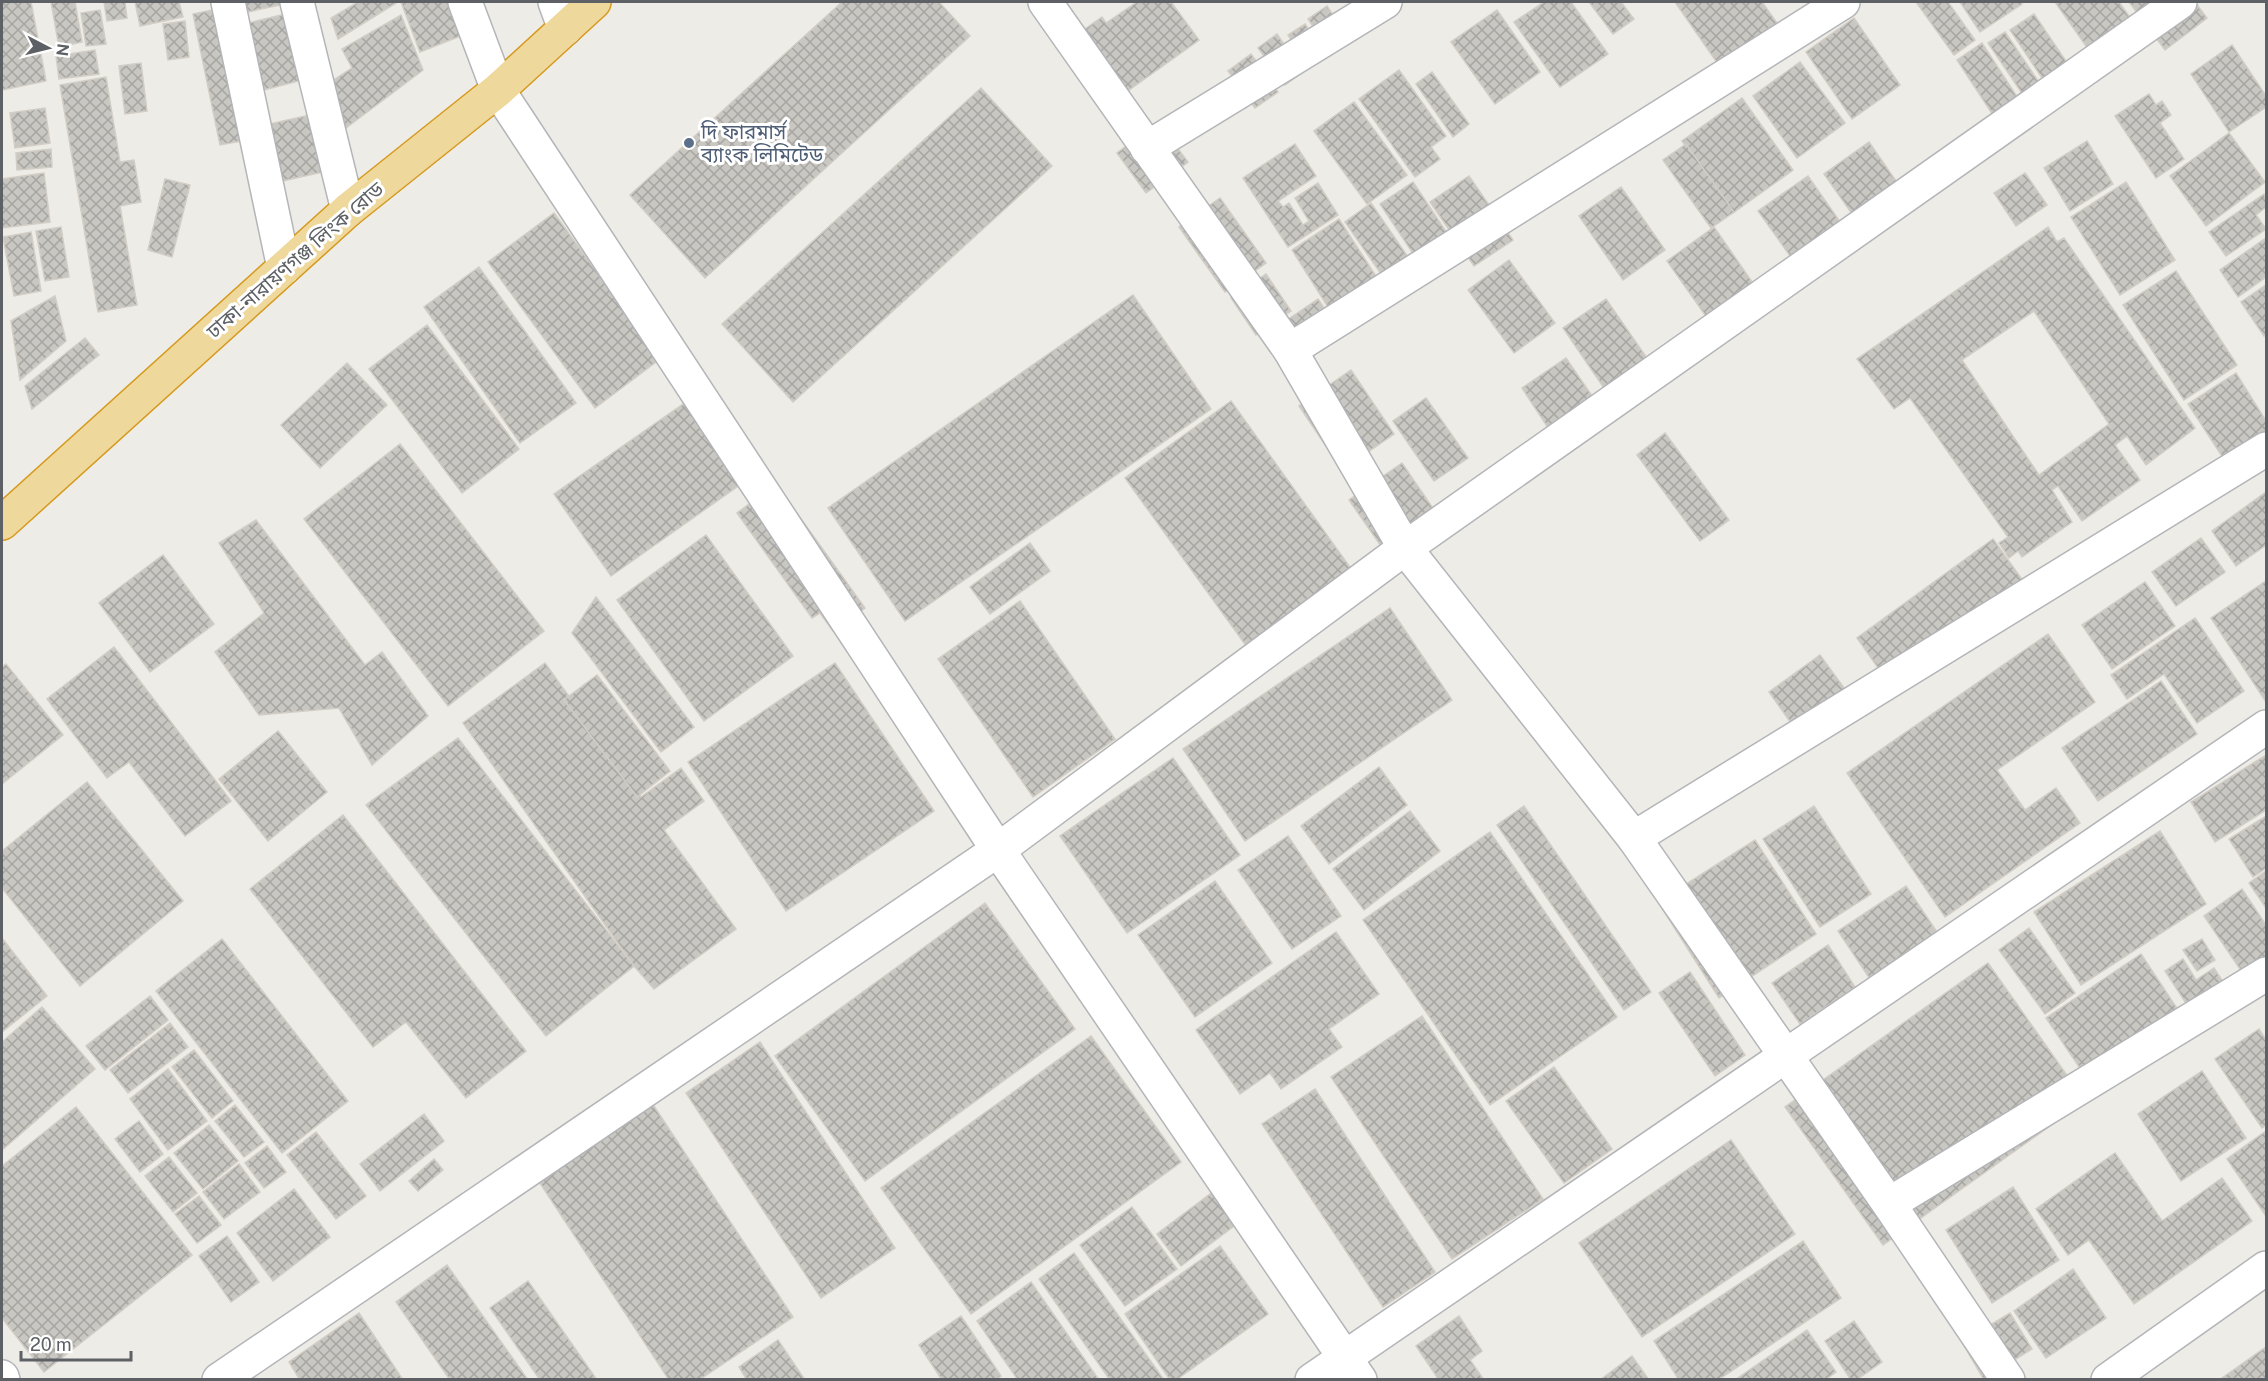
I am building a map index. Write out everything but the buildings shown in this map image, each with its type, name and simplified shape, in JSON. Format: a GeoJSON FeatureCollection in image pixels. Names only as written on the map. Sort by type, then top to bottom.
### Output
{"type":"FeatureCollection","features":[{"type":"Feature","properties":{"kind":"highway","name":"ঢাকা-নারায়ণগঞ্জ লিংক রোড"},"geometry":{"type":"LineString","coordinates":[[2,523],[348,210],[498,90],[560,15],[594,2]]}},
{"type":"Feature","properties":{"kind":"street"},"geometry":{"type":"LineString","coordinates":[[228,2],[284,268]]}},
{"type":"Feature","properties":{"kind":"street"},"geometry":{"type":"LineString","coordinates":[[297,2],[348,210]]}},
{"type":"Feature","properties":{"kind":"street"},"geometry":{"type":"LineString","coordinates":[[465,2],[498,90],[998,850],[1352,1368]]}},
{"type":"Feature","properties":{"kind":"street"},"geometry":{"type":"LineString","coordinates":[[1045,2],[1290,350],[1405,548],[1634,838],[1890,1204],[2008,1380]]}},
{"type":"Feature","properties":{"kind":"street"},"geometry":{"type":"LineString","coordinates":[[1147,148],[1385,2]]}},
{"type":"Feature","properties":{"kind":"street"},"geometry":{"type":"LineString","coordinates":[[1290,350],[1843,2]]}},
{"type":"Feature","properties":{"kind":"street"},"geometry":{"type":"LineString","coordinates":[[219,1380],[998,850],[1405,548],[2180,2]]}},
{"type":"Feature","properties":{"kind":"street"},"geometry":{"type":"LineString","coordinates":[[1634,838],[2266,449]]}},
{"type":"Feature","properties":{"kind":"street"},"geometry":{"type":"LineString","coordinates":[[1312,1380],[1352,1368],[1785,1056],[2266,728]]}},
{"type":"Feature","properties":{"kind":"street"},"geometry":{"type":"LineString","coordinates":[[1890,1204],[2266,974]]}},
{"type":"Feature","properties":{"kind":"street"},"geometry":{"type":"LineString","coordinates":[[2108,1380],[2266,1269]]}},
{"type":"Feature","properties":{"kind":"place","name":"দি ফারমার্স ব্যাংক লিমিটেড"},"geometry":{"type":"Point","coordinates":[689,143]}}]}
